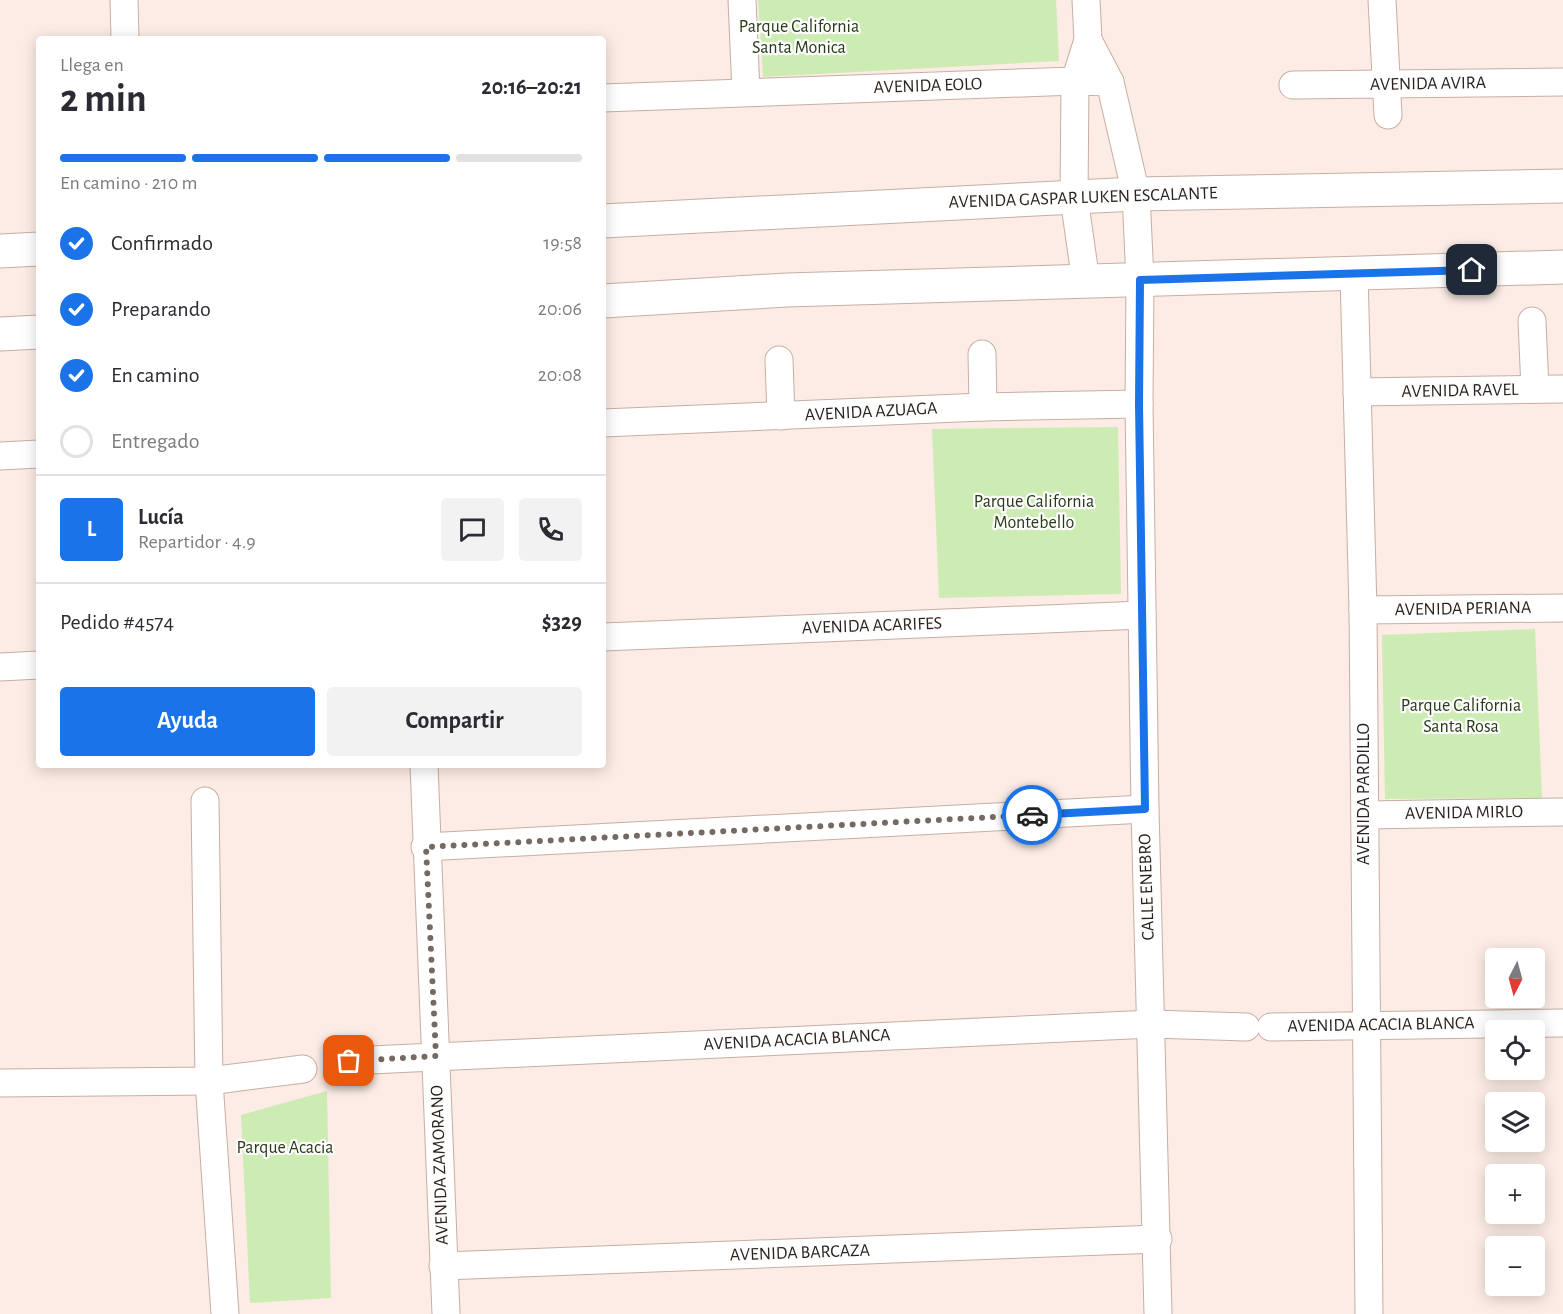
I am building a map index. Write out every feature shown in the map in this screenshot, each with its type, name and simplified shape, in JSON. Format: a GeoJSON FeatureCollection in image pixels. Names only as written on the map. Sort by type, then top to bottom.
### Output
{"type":"FeatureCollection","features":[{"type":"Feature","properties":{"kind":"street"},"geometry":{"type":"LineString","coordinates":[[124,0],[125,36]]}},
{"type":"Feature","properties":{"kind":"street"},"geometry":{"type":"LineString","coordinates":[[742,0],[746,92]]}},
{"type":"Feature","properties":{"kind":"street"},"geometry":{"type":"LineString","coordinates":[[1086,0],[1088,40],[1075,81],[1074,198],[1086,282]]}},
{"type":"Feature","properties":{"kind":"street"},"geometry":{"type":"LineString","coordinates":[[1382,0],[1388,115]]}},
{"type":"Feature","properties":{"kind":"street","name":"CALLE ENEBRO"},"geometry":{"type":"LineString","coordinates":[[1088,40],[1110,82],[1136,194],[1140,280],[1139,404],[1145,809],[1158,1239],[1158,1314]]}},
{"type":"Feature","properties":{"kind":"street","name":"AVENIDA EOLO"},"geometry":{"type":"LineString","coordinates":[[606,98],[1075,81],[1110,82]]}},
{"type":"Feature","properties":{"kind":"street","name":"AVENIDA AVIRA"},"geometry":{"type":"LineString","coordinates":[[1293,86],[1563,82]]}},
{"type":"Feature","properties":{"kind":"street","name":"AVENIDA GASPAR LUKEN ESCALANTE"},"geometry":{"type":"LineString","coordinates":[[606,221],[1136,194],[1563,186]]}},
{"type":"Feature","properties":{"kind":"street"},"geometry":{"type":"LineString","coordinates":[[0,251],[36,249]]}},
{"type":"Feature","properties":{"kind":"street"},"geometry":{"type":"LineString","coordinates":[[606,301],[787,290],[1563,267]]}},
{"type":"Feature","properties":{"kind":"street","name":"AVENIDA PARDILLO"},"geometry":{"type":"LineString","coordinates":[[1354,274],[1363,610],[1369,1314]]}},
{"type":"Feature","properties":{"kind":"street"},"geometry":{"type":"LineString","coordinates":[[1532,321],[1535,389]]}},
{"type":"Feature","properties":{"kind":"street"},"geometry":{"type":"LineString","coordinates":[[0,334],[36,332]]}},
{"type":"Feature","properties":{"kind":"street"},"geometry":{"type":"LineString","coordinates":[[982,354],[983,407]]}},
{"type":"Feature","properties":{"kind":"street"},"geometry":{"type":"LineString","coordinates":[[779,360],[781,416]]}},
{"type":"Feature","properties":{"kind":"street","name":"AVENIDA RAVEL"},"geometry":{"type":"LineString","coordinates":[[1357,392],[1563,389]]}},
{"type":"Feature","properties":{"kind":"street","name":"AVENIDA AZUAGA"},"geometry":{"type":"LineString","coordinates":[[606,423],[983,407],[1139,404]]}},
{"type":"Feature","properties":{"kind":"street"},"geometry":{"type":"LineString","coordinates":[[0,456],[36,454]]}},
{"type":"Feature","properties":{"kind":"street","name":"AVENIDA PERIANA"},"geometry":{"type":"LineString","coordinates":[[1363,610],[1563,608]]}},
{"type":"Feature","properties":{"kind":"street","name":"AVENIDA ACARIFES"},"geometry":{"type":"LineString","coordinates":[[606,637],[1142,615]]}},
{"type":"Feature","properties":{"kind":"street"},"geometry":{"type":"LineString","coordinates":[[0,667],[36,665]]}},
{"type":"Feature","properties":{"kind":"street","name":"AVENIDA ZAMORANO"},"geometry":{"type":"LineString","coordinates":[[424,768],[446,1314]]}},
{"type":"Feature","properties":{"kind":"street"},"geometry":{"type":"LineString","coordinates":[[205,801],[209,1081],[225,1314]]}},
{"type":"Feature","properties":{"kind":"street"},"geometry":{"type":"LineString","coordinates":[[426,847],[1145,809]]}},
{"type":"Feature","properties":{"kind":"street","name":"AVENIDA MIRLO"},"geometry":{"type":"LineString","coordinates":[[1365,815],[1563,812]]}},
{"type":"Feature","properties":{"kind":"street","name":"AVENIDA ACACIA BLANCA"},"geometry":{"type":"LineString","coordinates":[[349,1061],[1152,1024],[1258,1027],[1563,1023]]}},
{"type":"Feature","properties":{"kind":"street"},"geometry":{"type":"LineString","coordinates":[[0,1083],[209,1081],[303,1070]]}},
{"type":"Feature","properties":{"kind":"street","name":"AVENIDA BARCAZA"},"geometry":{"type":"LineString","coordinates":[[443,1266],[1158,1239]]}},
{"type":"Feature","properties":{"kind":"green space","name":"Parque California Santa Monica"},"geometry":{"type":"Polygon","coordinates":[[[758,0],[1056,0],[1059,61],[763,77],[758,0]]]}},
{"type":"Feature","properties":{"kind":"green space","name":"Parque California Montebello"},"geometry":{"type":"Polygon","coordinates":[[[1118,427],[1121,594],[939,598],[932,429],[1118,427]]]}},
{"type":"Feature","properties":{"kind":"green space","name":"Parque California Santa Rosa"},"geometry":{"type":"Polygon","coordinates":[[[1535,629],[1542,798],[1385,799],[1382,635],[1535,629]]]}},
{"type":"Feature","properties":{"kind":"green space","name":"Parque Acacia"},"geometry":{"type":"Polygon","coordinates":[[[327,1091],[331,1298],[250,1303],[241,1115],[327,1091]]]}},
{"type":"Feature","properties":{"kind":"way so far"},"geometry":{"type":"LineString","coordinates":[[349,1061],[436,1056],[426,847],[1032,815]]}},
{"type":"Feature","properties":{"kind":"route"},"geometry":{"type":"LineString","coordinates":[[1032,815],[1145,809],[1139,404],[1140,280],[1472,270]]}}]}
